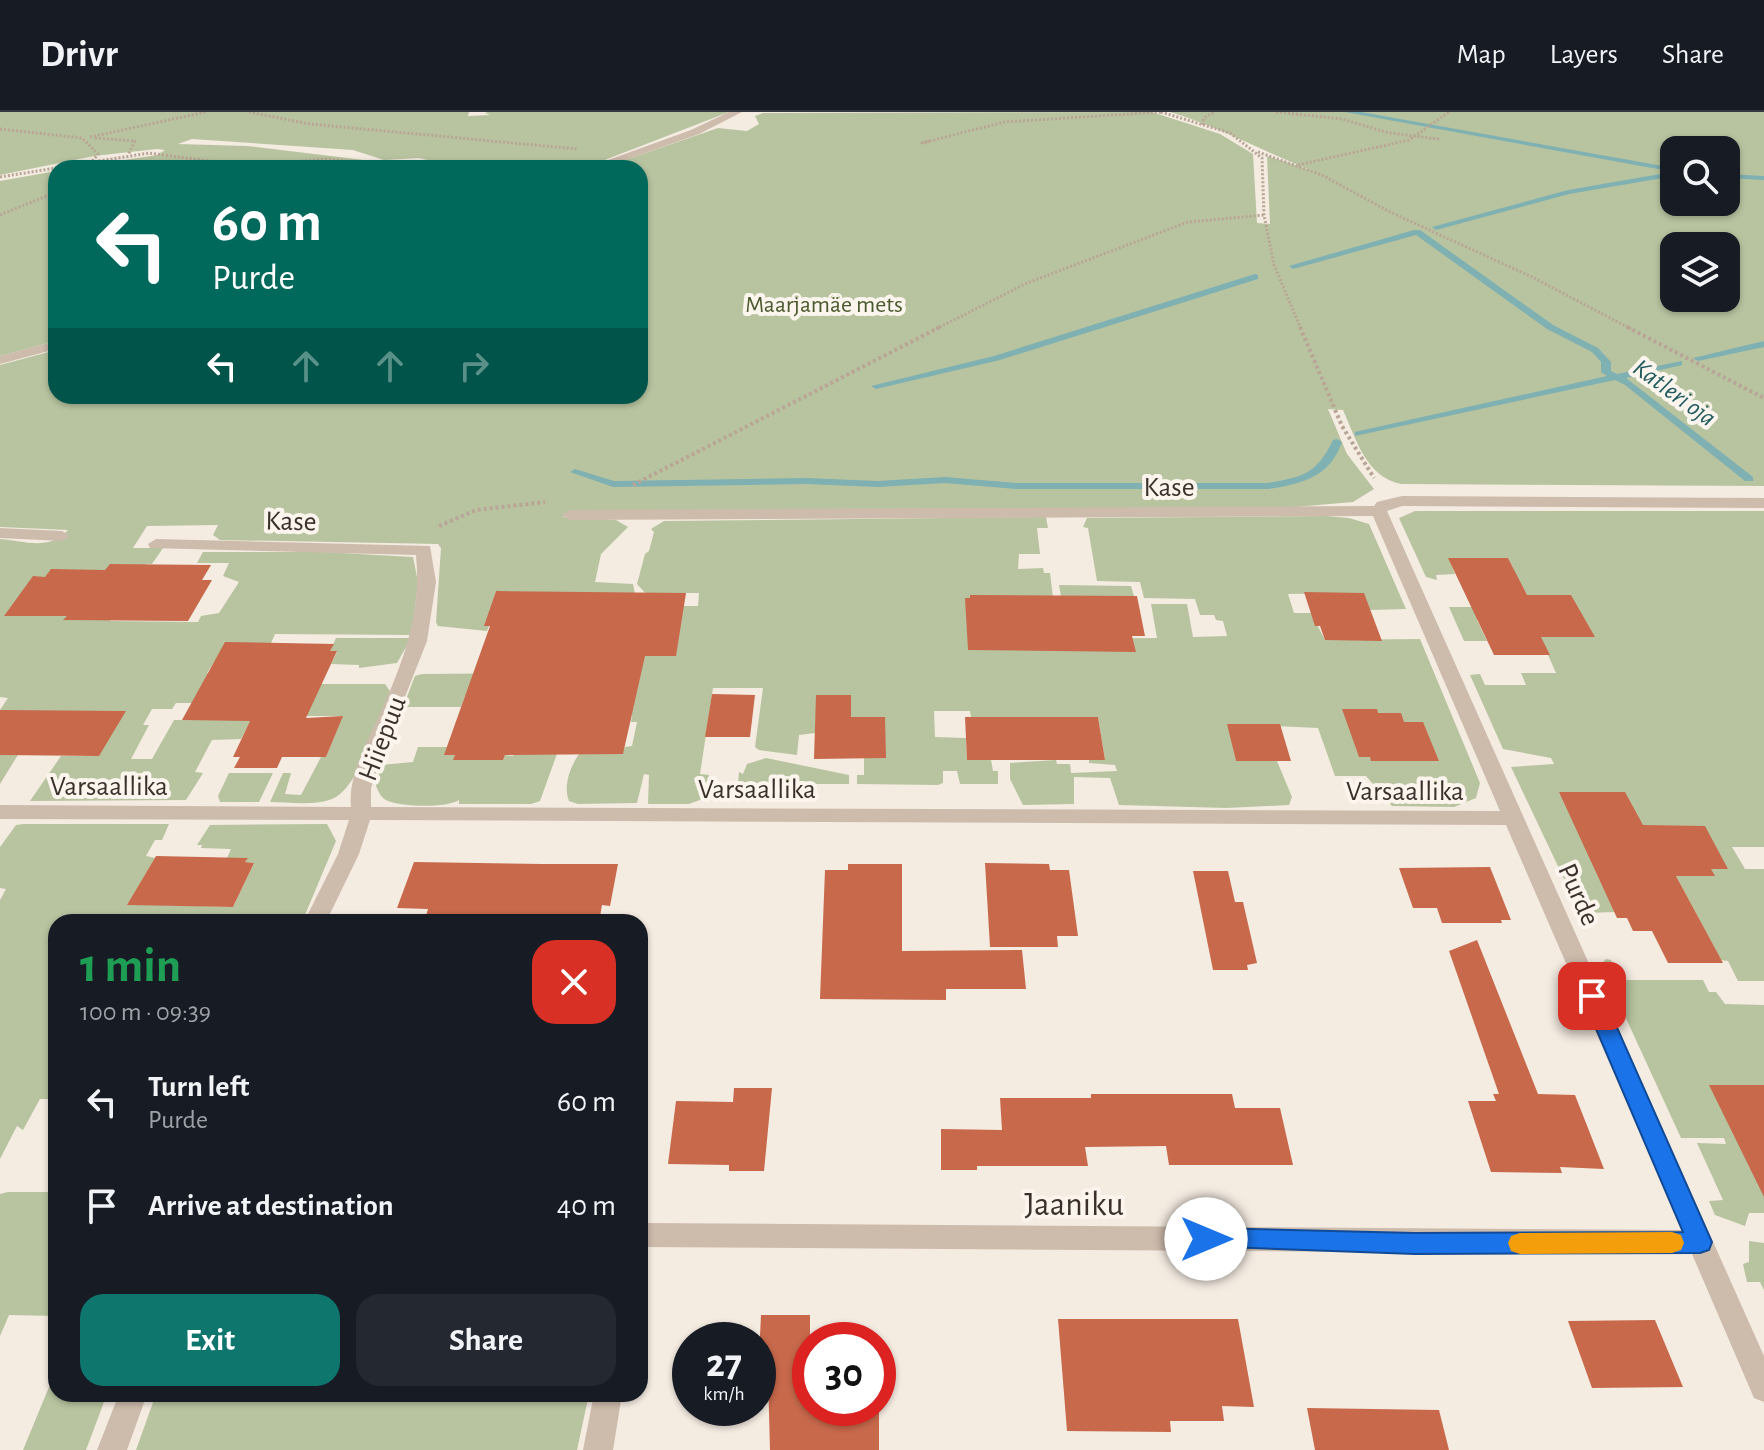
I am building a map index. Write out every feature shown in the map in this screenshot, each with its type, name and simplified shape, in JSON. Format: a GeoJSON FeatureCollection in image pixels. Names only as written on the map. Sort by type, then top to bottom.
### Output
{"type":"FeatureCollection","features":[{"type":"Feature","properties":{"kind":"street"},"geometry":{"type":"LineString","coordinates":[[614,160],[695,132],[737,112]]}},
{"type":"Feature","properties":{"kind":"street"},"geometry":{"type":"LineString","coordinates":[[0,360],[48,347]]}},
{"type":"Feature","properties":{"kind":"street","name":"Kase"},"geometry":{"type":"LineString","coordinates":[[570,515],[1764,503]]}},
{"type":"Feature","properties":{"kind":"street","name":"Purde"},"geometry":{"type":"LineString","coordinates":[[1386,507],[1514,818],[1764,1388]]}},
{"type":"Feature","properties":{"kind":"street"},"geometry":{"type":"LineString","coordinates":[[0,533],[62,536]]}},
{"type":"Feature","properties":{"kind":"street","name":"Kase"},"geometry":{"type":"LineString","coordinates":[[156,544],[424,550]]}},
{"type":"Feature","properties":{"kind":"street","name":"Hiiepuu"},"geometry":{"type":"LineString","coordinates":[[318,914],[361,814],[361,785],[425,621],[429,582],[424,550]]}},
{"type":"Feature","properties":{"kind":"street","name":"Varsaallika"},"geometry":{"type":"LineString","coordinates":[[0,812],[1514,818]]}},
{"type":"Feature","properties":{"kind":"street","name":"Jaaniku"},"geometry":{"type":"LineString","coordinates":[[648,1235],[1264,1239],[1415,1244],[1700,1242]]}},
{"type":"Feature","properties":{"kind":"street"},"geometry":{"type":"LineString","coordinates":[[112,1450],[130,1402]]}},
{"type":"Feature","properties":{"kind":"street"},"geometry":{"type":"LineString","coordinates":[[598,1450],[607,1402]]}},
{"type":"Feature","properties":{"kind":"path"},"geometry":{"type":"LineString","coordinates":[[90,137],[206,112]]}},
{"type":"Feature","properties":{"kind":"path"},"geometry":{"type":"LineString","coordinates":[[249,112],[355,130],[408,131],[431,137],[560,146],[622,157]]}},
{"type":"Feature","properties":{"kind":"path"},"geometry":{"type":"LineString","coordinates":[[930,141],[980,126],[1017,120],[1161,112],[1203,125],[1258,152],[1296,165],[1532,277],[1764,398]]}},
{"type":"Feature","properties":{"kind":"path"},"geometry":{"type":"LineString","coordinates":[[1203,125],[1204,118],[1214,112]]}},
{"type":"Feature","properties":{"kind":"path"},"geometry":{"type":"LineString","coordinates":[[1276,112],[1342,119],[1430,138]]}},
{"type":"Feature","properties":{"kind":"path"},"geometry":{"type":"LineString","coordinates":[[1296,165],[1347,156],[1416,136],[1449,112]]}},
{"type":"Feature","properties":{"kind":"path"},"geometry":{"type":"LineString","coordinates":[[0,129],[135,141],[128,155]]}},
{"type":"Feature","properties":{"kind":"path"},"geometry":{"type":"LineString","coordinates":[[78,136],[98,153],[93,160]]}},
{"type":"Feature","properties":{"kind":"path"},"geometry":{"type":"LineString","coordinates":[[1258,152],[1262,158],[1264,215],[1274,265],[1342,426],[1365,469],[1388,488],[1386,507]]}},
{"type":"Feature","properties":{"kind":"path"},"geometry":{"type":"LineString","coordinates":[[93,160],[164,154],[198,160]]}},
{"type":"Feature","properties":{"kind":"path"},"geometry":{"type":"LineString","coordinates":[[311,160],[334,160]]}},
{"type":"Feature","properties":{"kind":"path"},"geometry":{"type":"LineString","coordinates":[[0,177],[48,168]]}},
{"type":"Feature","properties":{"kind":"path"},"geometry":{"type":"LineString","coordinates":[[0,215],[48,196]]}},
{"type":"Feature","properties":{"kind":"path"},"geometry":{"type":"LineString","coordinates":[[640,482],[707,444],[1027,283],[1188,222],[1264,215]]}},
{"type":"Feature","properties":{"kind":"path"},"geometry":{"type":"LineString","coordinates":[[424,550],[432,533],[448,520],[489,509],[537,503]]}},
{"type":"Feature","properties":{"kind":"green space"},"geometry":{"type":"Polygon","coordinates":[[[0,112],[469,112],[468,116],[490,115],[485,113],[488,112],[729,112],[605,160],[384,160],[353,150],[192,139],[178,144],[247,146],[364,160],[124,160],[157,155],[165,150],[157,149],[74,160],[48,160],[48,165],[0,175],[0,112]]]}},
{"type":"Feature","properties":{"kind":"green space","name":"Maarjamäe mets"},"geometry":{"type":"Polygon","coordinates":[[[1152,112],[1220,134],[1253,154],[1257,223],[1270,224],[1267,156],[1314,171],[1170,112],[1764,112],[1764,486],[1401,484],[1379,474],[1371,465],[1343,410],[1328,409],[1347,454],[1374,489],[1353,502],[1295,507],[570,511],[563,517],[616,520],[628,527],[601,554],[595,582],[633,584],[635,594],[684,606],[698,606],[699,593],[671,593],[669,597],[647,595],[637,584],[654,532],[651,529],[664,521],[1046,517],[1048,528],[1037,528],[1040,554],[1019,554],[1018,569],[1043,568],[1044,573],[1050,573],[1058,639],[1157,638],[1151,604],[1187,604],[1193,637],[1227,636],[1223,621],[1216,620],[1214,615],[1200,615],[1195,599],[1144,598],[1140,582],[1097,581],[1088,528],[1083,527],[1087,518],[1326,516],[1369,524],[1406,609],[1370,610],[1363,593],[1288,594],[1294,613],[1311,613],[1325,640],[1420,639],[1480,783],[1476,798],[1454,807],[1392,806],[1366,776],[1335,776],[1318,728],[1228,724],[1236,761],[1277,761],[1292,797],[1289,805],[1227,808],[1119,805],[1110,778],[1074,777],[1074,804],[1023,805],[1010,779],[1010,763],[1056,760],[1057,764],[1070,764],[1071,773],[1117,771],[1115,765],[1089,763],[1089,760],[1105,760],[1098,717],[971,717],[970,711],[934,711],[935,737],[966,738],[967,760],[991,760],[993,771],[998,771],[998,784],[960,784],[957,771],[943,771],[943,783],[938,785],[857,784],[857,775],[864,775],[864,758],[851,717],[817,695],[815,733],[799,735],[797,755],[755,747],[763,688],[713,688],[700,774],[709,775],[705,798],[689,804],[648,804],[649,775],[644,774],[637,803],[578,804],[569,801],[568,777],[579,754],[622,754],[625,747],[632,746],[637,722],[631,722],[632,715],[591,715],[558,751],[540,801],[531,804],[459,804],[459,800],[425,806],[395,803],[384,798],[376,786],[381,765],[413,762],[418,747],[447,747],[455,755],[454,760],[503,760],[505,755],[513,756],[526,713],[499,696],[465,696],[461,707],[403,707],[415,676],[422,674],[547,673],[496,591],[485,626],[489,626],[487,631],[438,626],[441,548],[438,544],[220,540],[213,535],[218,525],[147,526],[133,548],[163,548],[152,564],[146,564],[110,621],[198,622],[201,616],[219,613],[239,582],[223,576],[229,563],[197,563],[203,552],[324,552],[413,557],[418,582],[412,635],[275,634],[271,643],[214,662],[207,673],[316,684],[385,684],[390,691],[381,718],[359,768],[342,793],[332,799],[310,803],[270,802],[283,773],[291,773],[285,794],[301,795],[321,757],[326,757],[342,716],[253,716],[241,739],[212,740],[195,772],[203,773],[186,800],[30,801],[61,756],[99,756],[21,750],[0,784],[0,710],[8,698],[0,697],[0,539],[45,543],[68,530],[0,527],[0,365],[48,352],[48,404],[648,404],[648,160],[625,160],[718,128],[747,131],[759,124],[755,116],[763,113],[1152,112]],[[176,703],[172,709],[152,709],[143,725],[149,725],[131,759],[152,759],[174,720],[194,720],[202,703],[176,703]]]}},
{"type":"Feature","properties":{"kind":"green space"},"geometry":{"type":"Polygon","coordinates":[[[48,172],[48,343],[0,356],[0,181],[48,172]]]}},
{"type":"Feature","properties":{"kind":"green space"},"geometry":{"type":"Polygon","coordinates":[[[1415,511],[1764,511],[1764,847],[1732,847],[1745,869],[1764,869],[1764,981],[1738,981],[1728,961],[1721,960],[1676,876],[1714,876],[1596,872],[1615,912],[1585,913],[1575,902],[1511,767],[1554,764],[1551,758],[1503,749],[1470,675],[1480,674],[1485,685],[1526,685],[1521,673],[1556,673],[1537,630],[1507,620],[1477,620],[1487,641],[1464,641],[1449,607],[1476,607],[1514,570],[1508,558],[1449,558],[1455,574],[1436,575],[1437,580],[1426,577],[1399,518],[1415,511]]]}},
{"type":"Feature","properties":{"kind":"green space"},"geometry":{"type":"Polygon","coordinates":[[[1059,585],[1131,586],[1134,596],[1063,608],[1059,585]]]}},
{"type":"Feature","properties":{"kind":"green space"},"geometry":{"type":"Polygon","coordinates":[[[336,638],[411,638],[397,663],[359,668],[359,665],[331,664],[337,652],[330,651],[336,638]]]}},
{"type":"Feature","properties":{"kind":"green space"},"geometry":{"type":"Polygon","coordinates":[[[766,758],[849,775],[849,784],[738,784],[739,772],[743,774],[747,764],[766,758]]]}},
{"type":"Feature","properties":{"kind":"green space"},"geometry":{"type":"Polygon","coordinates":[[[229,773],[273,773],[259,802],[220,802],[218,796],[229,773]]]}},
{"type":"Feature","properties":{"kind":"green space"},"geometry":{"type":"Polygon","coordinates":[[[169,824],[162,840],[155,840],[146,856],[155,858],[128,904],[233,907],[254,863],[245,862],[247,859],[227,858],[231,849],[201,848],[202,845],[197,845],[210,825],[327,824],[336,841],[305,914],[48,914],[48,1099],[40,1099],[23,1130],[17,1126],[0,1159],[0,900],[6,889],[0,888],[0,847],[16,825],[169,824]]]}},
{"type":"Feature","properties":{"kind":"green space"},"geometry":{"type":"Polygon","coordinates":[[[1606,959],[1611,960],[1621,980],[1703,980],[1709,992],[1716,992],[1725,1004],[1764,1005],[1764,1213],[1749,1213],[1745,1226],[1715,1215],[1709,1201],[1723,1200],[1697,1143],[1726,1144],[1724,1138],[1681,1138],[1601,964],[1606,959]]]}},
{"type":"Feature","properties":{"kind":"green space"},"geometry":{"type":"Polygon","coordinates":[[[48,1192],[48,1316],[9,1315],[0,1336],[0,1194],[48,1192]]]}},
{"type":"Feature","properties":{"kind":"green space"},"geometry":{"type":"Polygon","coordinates":[[[1749,1241],[1764,1243],[1764,1290],[1760,1282],[1747,1282],[1743,1264],[1749,1262],[1749,1241]]]}},
{"type":"Feature","properties":{"kind":"green space"},"geometry":{"type":"Polygon","coordinates":[[[48,1389],[48,1402],[104,1402],[86,1450],[23,1450],[48,1389]]]}},
{"type":"Feature","properties":{"kind":"green space"},"geometry":{"type":"Polygon","coordinates":[[[153,1402],[587,1402],[577,1450],[136,1450],[153,1402]]]}},
{"type":"Feature","properties":{"kind":"building"},"geometry":{"type":"Polygon","coordinates":[[[1448,558],[1508,558],[1527,595],[1571,595],[1595,637],[1541,637],[1550,655],[1494,655],[1448,558]]]}},
{"type":"Feature","properties":{"kind":"building"},"geometry":{"type":"Polygon","coordinates":[[[110,564],[211,565],[202,580],[212,580],[188,621],[4,616],[33,576],[45,577],[51,569],[105,570],[110,564]]]}},
{"type":"Feature","properties":{"kind":"building"},"geometry":{"type":"Polygon","coordinates":[[[496,591],[686,593],[676,656],[645,656],[623,754],[505,755],[503,760],[453,760],[455,755],[444,755],[490,626],[484,626],[496,591]]]}},
{"type":"Feature","properties":{"kind":"building"},"geometry":{"type":"Polygon","coordinates":[[[1304,592],[1364,593],[1382,641],[1325,640],[1320,626],[1315,626],[1304,592]]]}},
{"type":"Feature","properties":{"kind":"building"},"geometry":{"type":"Polygon","coordinates":[[[970,595],[1137,596],[1145,636],[1132,636],[1136,652],[968,650],[965,598],[970,598],[970,595]]]}},
{"type":"Feature","properties":{"kind":"building"},"geometry":{"type":"Polygon","coordinates":[[[225,642],[334,644],[330,651],[337,651],[306,718],[343,716],[326,757],[282,757],[277,768],[234,768],[240,757],[233,757],[250,721],[182,720],[225,642]]]}},
{"type":"Feature","properties":{"kind":"building"},"geometry":{"type":"Polygon","coordinates":[[[712,694],[755,695],[750,737],[705,737],[712,694]]]}},
{"type":"Feature","properties":{"kind":"building"},"geometry":{"type":"Polygon","coordinates":[[[816,695],[851,695],[851,717],[885,717],[886,758],[814,759],[816,695]]]}},
{"type":"Feature","properties":{"kind":"building"},"geometry":{"type":"Polygon","coordinates":[[[1342,709],[1377,709],[1378,713],[1401,713],[1404,722],[1423,722],[1439,761],[1371,761],[1370,757],[1359,757],[1342,709]]]}},
{"type":"Feature","properties":{"kind":"building"},"geometry":{"type":"Polygon","coordinates":[[[0,710],[126,711],[99,756],[0,755],[0,710]]]}},
{"type":"Feature","properties":{"kind":"building"},"geometry":{"type":"Polygon","coordinates":[[[965,717],[1098,717],[1105,760],[967,760],[965,717]]]}},
{"type":"Feature","properties":{"kind":"building"},"geometry":{"type":"Polygon","coordinates":[[[1227,724],[1280,724],[1291,761],[1236,761],[1227,724]]]}},
{"type":"Feature","properties":{"kind":"building"},"geometry":{"type":"Polygon","coordinates":[[[1559,792],[1625,792],[1643,825],[1705,826],[1728,869],[1711,869],[1715,876],[1676,876],[1723,963],[1668,963],[1652,931],[1633,931],[1627,918],[1617,918],[1559,792]]]}},
{"type":"Feature","properties":{"kind":"building"},"geometry":{"type":"Polygon","coordinates":[[[156,856],[248,858],[245,862],[254,863],[233,907],[127,905],[156,856]]]}},
{"type":"Feature","properties":{"kind":"building"},"geometry":{"type":"Polygon","coordinates":[[[414,862],[618,864],[610,906],[602,905],[600,914],[426,914],[428,909],[397,908],[414,862]]]}},
{"type":"Feature","properties":{"kind":"building"},"geometry":{"type":"Polygon","coordinates":[[[985,863],[1049,864],[1050,870],[1069,870],[1078,936],[1057,936],[1058,947],[990,947],[985,863]]]}},
{"type":"Feature","properties":{"kind":"building"},"geometry":{"type":"Polygon","coordinates":[[[848,864],[902,864],[902,951],[1022,950],[1026,989],[946,989],[946,1000],[820,999],[825,870],[848,870],[848,864]]]}},
{"type":"Feature","properties":{"kind":"building"},"geometry":{"type":"Polygon","coordinates":[[[1490,867],[1511,920],[1501,920],[1502,923],[1442,923],[1437,908],[1413,908],[1399,868],[1490,867]]]}},
{"type":"Feature","properties":{"kind":"building"},"geometry":{"type":"Polygon","coordinates":[[[1193,871],[1228,871],[1235,902],[1243,902],[1257,963],[1247,965],[1248,970],[1213,970],[1193,871]]]}},
{"type":"Feature","properties":{"kind":"building"},"geometry":{"type":"Polygon","coordinates":[[[1477,940],[1538,1094],[1575,1095],[1604,1169],[1560,1167],[1562,1173],[1491,1172],[1468,1101],[1496,1101],[1493,1094],[1499,1094],[1449,951],[1477,940]]]}},
{"type":"Feature","properties":{"kind":"building"},"geometry":{"type":"Polygon","coordinates":[[[1709,1085],[1764,1085],[1764,1197],[1709,1085]]]}},
{"type":"Feature","properties":{"kind":"building"},"geometry":{"type":"Polygon","coordinates":[[[734,1088],[772,1088],[764,1171],[729,1171],[729,1165],[668,1164],[676,1101],[733,1102],[734,1088]]]}},
{"type":"Feature","properties":{"kind":"building"},"geometry":{"type":"Polygon","coordinates":[[[1091,1094],[1232,1094],[1235,1108],[1280,1108],[1293,1165],[1169,1165],[1166,1146],[1085,1147],[1088,1166],[977,1166],[977,1170],[941,1170],[941,1129],[1002,1130],[1000,1098],[1091,1098],[1091,1094]]]}},
{"type":"Feature","properties":{"kind":"building"},"geometry":{"type":"Polygon","coordinates":[[[761,1315],[810,1315],[810,1322],[792,1322],[792,1426],[879,1426],[879,1450],[770,1450],[769,1426],[776,1426],[776,1322],[761,1322],[761,1315]]]}},
{"type":"Feature","properties":{"kind":"building"},"geometry":{"type":"Polygon","coordinates":[[[1058,1319],[1238,1319],[1254,1407],[1222,1406],[1224,1421],[1170,1421],[1171,1432],[1067,1431],[1058,1319]]]}},
{"type":"Feature","properties":{"kind":"building"},"geometry":{"type":"Polygon","coordinates":[[[1655,1320],[1683,1387],[1592,1388],[1568,1321],[1655,1320]]]}},
{"type":"Feature","properties":{"kind":"building"},"geometry":{"type":"Polygon","coordinates":[[[1307,1408],[1439,1410],[1449,1450],[1315,1450],[1307,1408]]]}},
{"type":"Feature","properties":{"kind":"waterway"},"geometry":{"type":"LineString","coordinates":[[1349,112],[1660,168]]}},
{"type":"Feature","properties":{"kind":"waterway"},"geometry":{"type":"LineString","coordinates":[[1436,227],[1568,192],[1660,176]]}},
{"type":"Feature","properties":{"kind":"waterway"},"geometry":{"type":"LineString","coordinates":[[1740,177],[1764,178]]}},
{"type":"Feature","properties":{"kind":"waterway"},"geometry":{"type":"LineString","coordinates":[[1293,266],[1417,232],[1550,327],[1595,350],[1606,362],[1606,372],[1616,377]]}},
{"type":"Feature","properties":{"kind":"waterway"},"geometry":{"type":"LineString","coordinates":[[876,386],[997,358],[1255,277]]}},
{"type":"Feature","properties":{"kind":"waterway"},"geometry":{"type":"LineString","coordinates":[[1698,358],[1764,344]]}},
{"type":"Feature","properties":{"kind":"waterway"},"geometry":{"type":"LineString","coordinates":[[1616,377],[1679,363]]}},
{"type":"Feature","properties":{"kind":"waterway"},"geometry":{"type":"LineString","coordinates":[[1359,434],[1616,377]]}},
{"type":"Feature","properties":{"kind":"waterway","name":"Katleri oja"},"geometry":{"type":"LineString","coordinates":[[1616,377],[1629,383],[1749,479]]}},
{"type":"Feature","properties":{"kind":"waterway"},"geometry":{"type":"LineString","coordinates":[[575,472],[613,484],[806,481],[878,484],[945,480],[1016,486],[1268,486],[1311,475],[1327,462],[1337,442]]}},
{"type":"Feature","properties":{"kind":"slow traffic"},"geometry":{"type":"LineString","coordinates":[[1520,1243],[1672,1243]]}},
{"type":"Feature","properties":{"kind":"route"},"geometry":{"type":"LineString","coordinates":[[1206,1239],[1415,1244],[1700,1242],[1592,996]]}}]}
